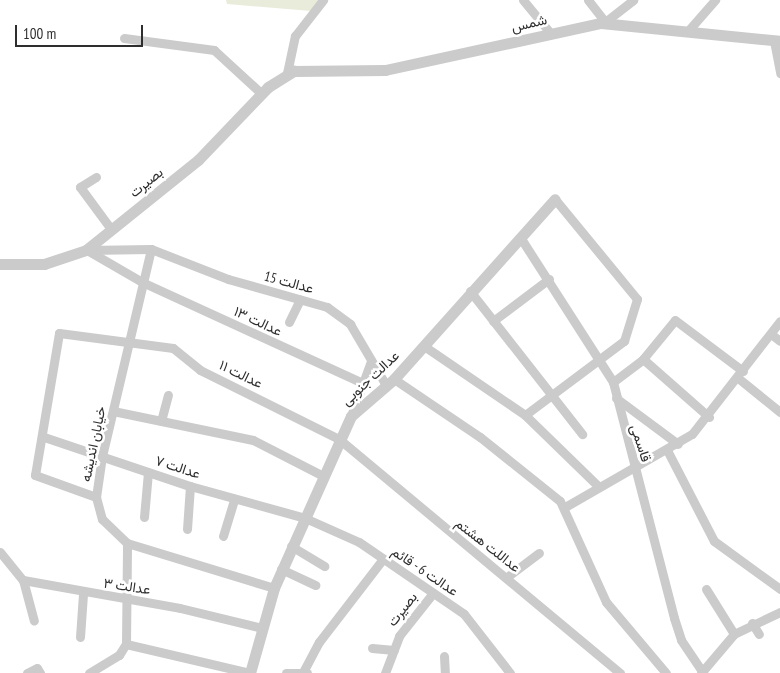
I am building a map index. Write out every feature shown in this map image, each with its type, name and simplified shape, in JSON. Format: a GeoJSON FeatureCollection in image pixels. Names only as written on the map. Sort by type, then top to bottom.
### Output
{"type":"FeatureCollection","features":[{"type":"Feature","properties":{"kind":"street"},"geometry":{"type":"LineString","coordinates":[[287,73],[295,36],[323,0]]}},
{"type":"Feature","properties":{"kind":"street"},"geometry":{"type":"LineString","coordinates":[[523,0],[551,34]]}},
{"type":"Feature","properties":{"kind":"street"},"geometry":{"type":"LineString","coordinates":[[588,0],[605,22],[634,0]]}},
{"type":"Feature","properties":{"kind":"street"},"geometry":{"type":"LineString","coordinates":[[687,32],[715,0]]}},
{"type":"Feature","properties":{"kind":"street","name":"شمس"},"geometry":{"type":"LineString","coordinates":[[287,73],[308,69],[385,70],[605,22],[777,41]]}},
{"type":"Feature","properties":{"kind":"street"},"geometry":{"type":"LineString","coordinates":[[124,38],[214,50],[261,93]]}},
{"type":"Feature","properties":{"kind":"street"},"geometry":{"type":"LineString","coordinates":[[777,41],[780,73]]}},
{"type":"Feature","properties":{"kind":"street","name":"بصیرت"},"geometry":{"type":"LineString","coordinates":[[0,264],[44,264],[86,250],[198,160],[261,93],[287,73]]}},
{"type":"Feature","properties":{"kind":"street"},"geometry":{"type":"LineString","coordinates":[[96,177],[80,188],[111,229]]}},
{"type":"Feature","properties":{"kind":"street"},"geometry":{"type":"LineString","coordinates":[[525,415],[603,360],[624,341],[637,299],[555,199]]}},
{"type":"Feature","properties":{"kind":"street","name":"عدالت جنوبی"},"geometry":{"type":"LineString","coordinates":[[250,673],[281,569],[350,416],[390,382],[424,346],[470,291],[555,199]]}},
{"type":"Feature","properties":{"kind":"street","name":"قاسمی"},"geometry":{"type":"LineString","coordinates":[[520,237],[603,360],[613,382],[674,618],[681,640],[702,673]]}},
{"type":"Feature","properties":{"kind":"street"},"geometry":{"type":"LineString","coordinates":[[86,250],[151,249]]}},
{"type":"Feature","properties":{"kind":"street","name":"خیابان اندیشه"},"geometry":{"type":"LineString","coordinates":[[127,543],[109,530],[96,497],[102,456],[131,342],[142,282],[151,249]]}},
{"type":"Feature","properties":{"kind":"street","name":"عدالت 15"},"geometry":{"type":"LineString","coordinates":[[151,249],[228,279],[300,299],[340,314],[359,336],[371,360],[390,382]]}},
{"type":"Feature","properties":{"kind":"street","name":"عدالت ۱۳"},"geometry":{"type":"LineString","coordinates":[[86,250],[142,282],[364,383]]}},
{"type":"Feature","properties":{"kind":"street"},"geometry":{"type":"LineString","coordinates":[[493,321],[549,280]]}},
{"type":"Feature","properties":{"kind":"street"},"geometry":{"type":"LineString","coordinates":[[470,291],[554,394],[582,434]]}},
{"type":"Feature","properties":{"kind":"street"},"geometry":{"type":"LineString","coordinates":[[289,322],[300,299]]}},
{"type":"Feature","properties":{"kind":"street"},"geometry":{"type":"LineString","coordinates":[[613,382],[642,359],[675,320],[741,375],[780,412]]}},
{"type":"Feature","properties":{"kind":"street"},"geometry":{"type":"LineString","coordinates":[[564,508],[597,485],[678,444],[709,417],[780,322]]}},
{"type":"Feature","properties":{"kind":"street","name":"عدالت ۱۱"},"geometry":{"type":"LineString","coordinates":[[44,436],[59,333],[173,348],[200,370],[339,439]]}},
{"type":"Feature","properties":{"kind":"street"},"geometry":{"type":"LineString","coordinates":[[771,334],[780,341]]}},
{"type":"Feature","properties":{"kind":"street"},"geometry":{"type":"LineString","coordinates":[[424,346],[525,415],[597,485]]}},
{"type":"Feature","properties":{"kind":"street"},"geometry":{"type":"LineString","coordinates":[[642,359],[709,417]]}},
{"type":"Feature","properties":{"kind":"street"},"geometry":{"type":"LineString","coordinates":[[350,416],[364,383],[371,360]]}},
{"type":"Feature","properties":{"kind":"street"},"geometry":{"type":"LineString","coordinates":[[390,382],[480,437],[564,508],[606,602],[666,673]]}},
{"type":"Feature","properties":{"kind":"street"},"geometry":{"type":"LineString","coordinates":[[161,421],[168,395]]}},
{"type":"Feature","properties":{"kind":"street"},"geometry":{"type":"LineString","coordinates":[[616,398],[678,444]]}},
{"type":"Feature","properties":{"kind":"street"},"geometry":{"type":"LineString","coordinates":[[113,411],[252,440],[323,476]]}},
{"type":"Feature","properties":{"kind":"street"},"geometry":{"type":"LineString","coordinates":[[44,436],[35,475],[96,497]]}},
{"type":"Feature","properties":{"kind":"street","name":"عدالت ۷"},"geometry":{"type":"LineString","coordinates":[[44,436],[190,486],[305,518]]}},
{"type":"Feature","properties":{"kind":"street","name":"عداللت هشتم"},"geometry":{"type":"LineString","coordinates":[[339,439],[428,517],[507,577],[620,673]]}},
{"type":"Feature","properties":{"kind":"street"},"geometry":{"type":"LineString","coordinates":[[667,450],[714,541],[780,589]]}},
{"type":"Feature","properties":{"kind":"street"},"geometry":{"type":"LineString","coordinates":[[144,517],[148,472]]}},
{"type":"Feature","properties":{"kind":"street"},"geometry":{"type":"LineString","coordinates":[[187,529],[190,486]]}},
{"type":"Feature","properties":{"kind":"street"},"geometry":{"type":"LineString","coordinates":[[223,536],[234,499]]}},
{"type":"Feature","properties":{"kind":"street","name":"عدالت 6 - قائم"},"geometry":{"type":"LineString","coordinates":[[305,518],[359,542],[464,614],[510,673]]}},
{"type":"Feature","properties":{"kind":"street"},"geometry":{"type":"LineString","coordinates":[[89,673],[118,655],[126,644],[127,543],[274,588]]}},
{"type":"Feature","properties":{"kind":"street"},"geometry":{"type":"LineString","coordinates":[[291,546],[324,566]]}},
{"type":"Feature","properties":{"kind":"street"},"geometry":{"type":"LineString","coordinates":[[0,552],[23,580],[34,621]]}},
{"type":"Feature","properties":{"kind":"street"},"geometry":{"type":"LineString","coordinates":[[507,577],[539,553]]}},
{"type":"Feature","properties":{"kind":"street"},"geometry":{"type":"LineString","coordinates":[[286,673],[305,672],[320,642],[383,559]]}},
{"type":"Feature","properties":{"kind":"street"},"geometry":{"type":"LineString","coordinates":[[281,569],[315,585]]}},
{"type":"Feature","properties":{"kind":"street","name":"عدالت ۳"},"geometry":{"type":"LineString","coordinates":[[23,580],[83,594],[126,598],[262,628]]}},
{"type":"Feature","properties":{"kind":"street"},"geometry":{"type":"LineString","coordinates":[[706,589],[734,634]]}},
{"type":"Feature","properties":{"kind":"street","name":"بصیرت"},"geometry":{"type":"LineString","coordinates":[[385,673],[399,636],[433,593]]}},
{"type":"Feature","properties":{"kind":"street"},"geometry":{"type":"LineString","coordinates":[[80,638],[83,594]]}},
{"type":"Feature","properties":{"kind":"street"},"geometry":{"type":"LineString","coordinates":[[702,673],[734,634],[752,623],[780,612]]}},
{"type":"Feature","properties":{"kind":"street"},"geometry":{"type":"LineString","coordinates":[[752,623],[759,634]]}},
{"type":"Feature","properties":{"kind":"street"},"geometry":{"type":"LineString","coordinates":[[126,644],[250,673]]}},
{"type":"Feature","properties":{"kind":"street"},"geometry":{"type":"LineString","coordinates":[[372,648],[394,650]]}},
{"type":"Feature","properties":{"kind":"street"},"geometry":{"type":"LineString","coordinates":[[444,656],[445,673]]}},
{"type":"Feature","properties":{"kind":"street"},"geometry":{"type":"LineString","coordinates":[[27,673],[37,668],[40,673]]}},
{"type":"Feature","properties":{"kind":"green space"},"geometry":{"type":"Polygon","coordinates":[[[226,0],[319,0],[311,11],[227,4],[226,0]]]}}]}
